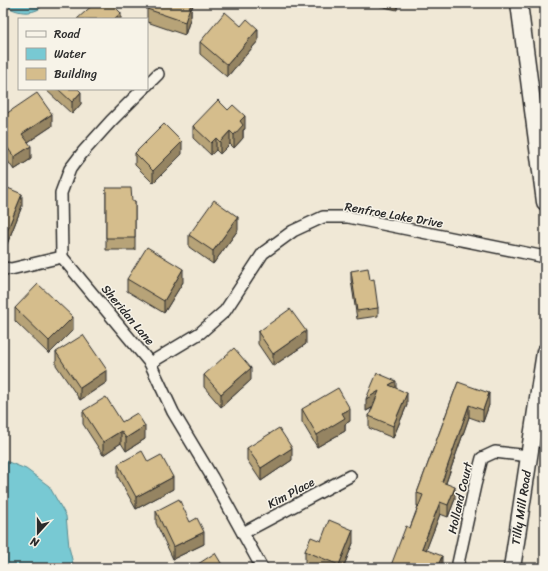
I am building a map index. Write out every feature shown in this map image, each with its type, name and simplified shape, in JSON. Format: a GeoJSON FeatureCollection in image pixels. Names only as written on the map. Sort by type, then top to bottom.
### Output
{"type":"FeatureCollection","features":[{"type":"Feature","properties":{"kind":"street"},"geometry":{"type":"LineString","coordinates":[[519,3],[545,202]]}},
{"type":"Feature","properties":{"kind":"street"},"geometry":{"type":"LineString","coordinates":[[148,84],[158,74]]}},
{"type":"Feature","properties":{"kind":"street"},"geometry":{"type":"LineString","coordinates":[[3,268],[11,269],[62,257],[61,193],[70,169],[111,121],[142,90]]}},
{"type":"Feature","properties":{"kind":"street","name":"Renfroe Lake Drive"},"geometry":{"type":"LineString","coordinates":[[150,363],[200,333],[225,311],[263,253],[293,231],[323,217],[348,218],[545,257]]}},
{"type":"Feature","properties":{"kind":"street","name":"Sheridan Lane"},"geometry":{"type":"LineString","coordinates":[[62,257],[150,363],[173,412],[212,477],[262,568]]}},
{"type":"Feature","properties":{"kind":"street","name":"Tilly Mill Road"},"geometry":{"type":"LineString","coordinates":[[512,568],[545,352]]}},
{"type":"Feature","properties":{"kind":"street","name":"Holland Court"},"geometry":{"type":"LineString","coordinates":[[457,568],[482,458],[495,452],[529,456]]}},
{"type":"Feature","properties":{"kind":"street","name":"Kim Place"},"geometry":{"type":"LineString","coordinates":[[243,534],[350,476]]}},
{"type":"Feature","properties":{"kind":"water"},"geometry":{"type":"Polygon","coordinates":[[[3,3],[45,3],[38,9],[24,12],[14,10],[3,3]]]}},
{"type":"Feature","properties":{"kind":"water"},"geometry":{"type":"Polygon","coordinates":[[[3,460],[26,469],[49,486],[66,516],[69,547],[74,568],[3,568],[3,460]]]}},
{"type":"Feature","properties":{"kind":"building"},"geometry":{"type":"Polygon","coordinates":[[[95,3],[111,3],[121,13],[115,18],[78,18],[95,3]]]}},
{"type":"Feature","properties":{"kind":"building"},"geometry":{"type":"Polygon","coordinates":[[[149,3],[191,4],[185,22],[147,9],[149,3]]]}},
{"type":"Feature","properties":{"kind":"building"},"geometry":{"type":"Polygon","coordinates":[[[225,12],[241,26],[247,19],[258,29],[227,65],[200,42],[225,12]]]}},
{"type":"Feature","properties":{"kind":"building"},"geometry":{"type":"Polygon","coordinates":[[[59,90],[79,90],[81,92],[72,102],[59,90]]]}},
{"type":"Feature","properties":{"kind":"building"},"geometry":{"type":"Polygon","coordinates":[[[37,93],[52,114],[22,134],[31,146],[14,157],[3,141],[8,137],[3,130],[3,116],[37,93]]]}},
{"type":"Feature","properties":{"kind":"building"},"geometry":{"type":"Polygon","coordinates":[[[218,100],[228,110],[233,105],[245,116],[240,121],[243,125],[234,135],[230,131],[220,142],[216,138],[211,143],[193,126],[218,100]]]}},
{"type":"Feature","properties":{"kind":"building"},"geometry":{"type":"Polygon","coordinates":[[[164,124],[182,142],[153,171],[135,153],[164,124]]]}},
{"type":"Feature","properties":{"kind":"building"},"geometry":{"type":"Polygon","coordinates":[[[3,186],[22,194],[7,231],[3,230],[3,186]]]}},
{"type":"Feature","properties":{"kind":"building"},"geometry":{"type":"Polygon","coordinates":[[[106,188],[131,188],[132,201],[135,201],[135,238],[106,238],[106,188]]]}},
{"type":"Feature","properties":{"kind":"building"},"geometry":{"type":"Polygon","coordinates":[[[214,200],[238,217],[213,251],[189,235],[214,200]]]}},
{"type":"Feature","properties":{"kind":"building"},"geometry":{"type":"Polygon","coordinates":[[[147,247],[183,269],[164,301],[127,279],[147,247]]]}},
{"type":"Feature","properties":{"kind":"building"},"geometry":{"type":"Polygon","coordinates":[[[368,268],[370,280],[374,279],[378,308],[357,311],[351,271],[368,268]]]}},
{"type":"Feature","properties":{"kind":"building"},"geometry":{"type":"Polygon","coordinates":[[[38,284],[73,317],[49,341],[15,308],[38,284]]]}},
{"type":"Feature","properties":{"kind":"building"},"geometry":{"type":"Polygon","coordinates":[[[290,309],[306,331],[273,354],[258,332],[290,309]]]}},
{"type":"Feature","properties":{"kind":"building"},"geometry":{"type":"Polygon","coordinates":[[[83,335],[107,370],[80,388],[56,352],[83,335]]]}},
{"type":"Feature","properties":{"kind":"building"},"geometry":{"type":"Polygon","coordinates":[[[234,348],[251,368],[221,394],[204,375],[234,348]]]}},
{"type":"Feature","properties":{"kind":"building"},"geometry":{"type":"Polygon","coordinates":[[[377,373],[396,381],[389,385],[407,393],[393,426],[369,416],[379,391],[366,399],[377,373]]]}},
{"type":"Feature","properties":{"kind":"building"},"geometry":{"type":"Polygon","coordinates":[[[458,382],[489,393],[483,410],[469,405],[442,482],[455,487],[448,505],[440,502],[422,548],[442,556],[437,568],[390,568],[406,526],[410,528],[423,495],[417,493],[458,382]]]}},
{"type":"Feature","properties":{"kind":"building"},"geometry":{"type":"Polygon","coordinates":[[[338,388],[350,409],[342,413],[345,418],[317,435],[302,409],[338,388]]]}},
{"type":"Feature","properties":{"kind":"building"},"geometry":{"type":"Polygon","coordinates":[[[106,397],[122,422],[137,413],[145,426],[126,438],[121,431],[103,442],[83,411],[106,397]]]}},
{"type":"Feature","properties":{"kind":"building"},"geometry":{"type":"Polygon","coordinates":[[[279,428],[292,448],[261,468],[247,448],[279,428]]]}},
{"type":"Feature","properties":{"kind":"building"},"geometry":{"type":"Polygon","coordinates":[[[142,451],[148,462],[161,455],[173,477],[136,497],[118,464],[142,451]]]}},
{"type":"Feature","properties":{"kind":"building"},"geometry":{"type":"Polygon","coordinates":[[[179,499],[190,522],[197,518],[204,532],[173,547],[156,511],[179,499]]]}},
{"type":"Feature","properties":{"kind":"building"},"geometry":{"type":"Polygon","coordinates":[[[329,520],[353,530],[339,565],[305,551],[311,537],[321,541],[329,520]]]}},
{"type":"Feature","properties":{"kind":"building"},"geometry":{"type":"Polygon","coordinates":[[[215,553],[224,568],[192,568],[215,553]]]}}]}
